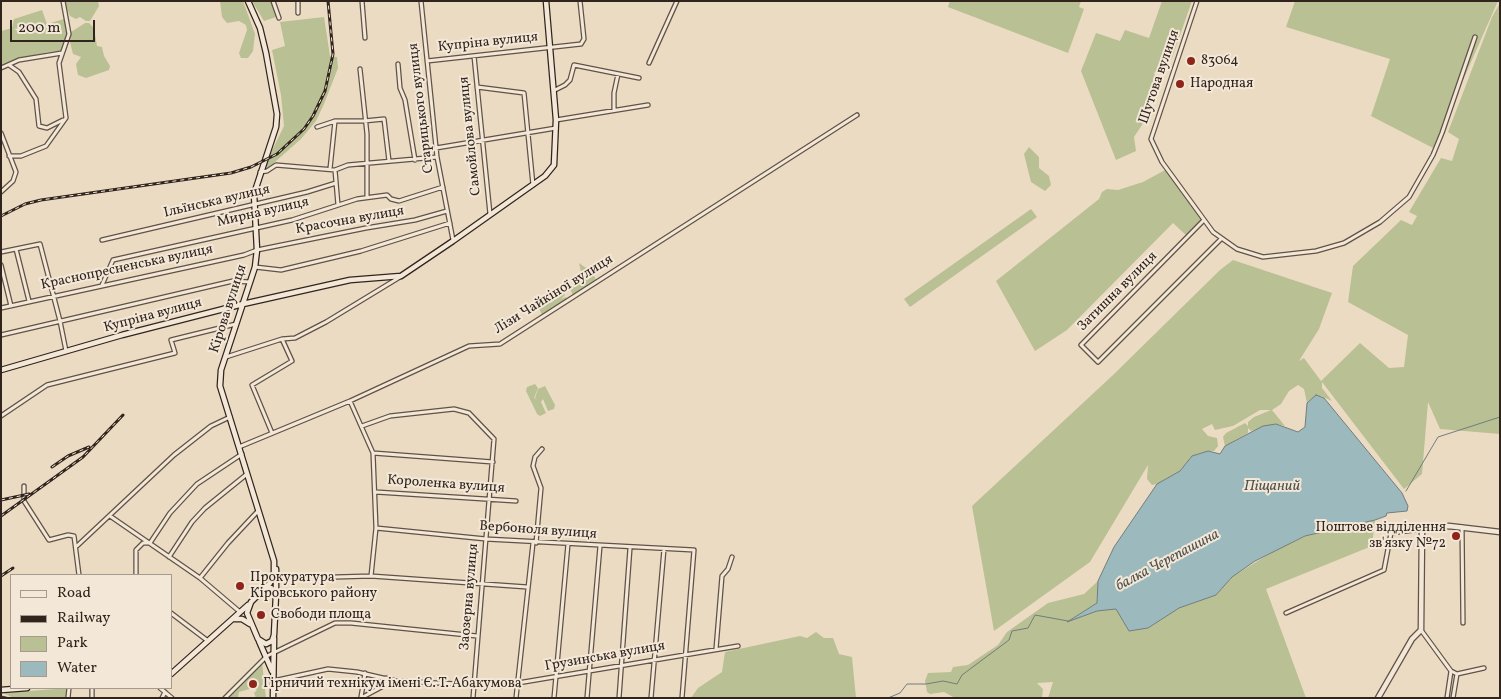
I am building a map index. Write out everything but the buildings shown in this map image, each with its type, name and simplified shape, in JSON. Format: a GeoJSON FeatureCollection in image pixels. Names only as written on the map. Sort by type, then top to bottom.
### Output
{"type":"FeatureCollection","features":[{"type":"Feature","properties":{"kind":"main road","name":"Кірова вулиця"},"geometry":{"type":"LineString","coordinates":[[248,1],[260,28],[276,114],[274,136],[254,194],[257,250],[255,267],[225,358],[220,386],[274,561],[276,594]]}},
{"type":"Feature","properties":{"kind":"main road","name":"Купріна вулиця"},"geometry":{"type":"LineString","coordinates":[[1,370],[122,334],[243,304],[350,280],[401,276],[453,241],[545,176],[554,165],[556,128],[555,90],[546,1]]}},
{"type":"Feature","properties":{"kind":"main road"},"geometry":{"type":"LineString","coordinates":[[1378,698],[1412,639],[1421,630],[1422,529],[1462,526],[1500,532]]}},
{"type":"Feature","properties":{"kind":"main road"},"geometry":{"type":"LineString","coordinates":[[172,673],[264,590],[272,579],[274,561]]}},
{"type":"Feature","properties":{"kind":"main road"},"geometry":{"type":"LineString","coordinates":[[264,590],[271,588],[276,594],[273,698]]}},
{"type":"Feature","properties":{"kind":"main road"},"geometry":{"type":"LineString","coordinates":[[251,602],[247,613],[250,624],[267,656],[273,674]]}},
{"type":"Feature","properties":{"kind":"main road"},"geometry":{"type":"LineString","coordinates":[[232,619],[242,619],[250,624]]}},
{"type":"Feature","properties":{"kind":"main road"},"geometry":{"type":"LineString","coordinates":[[258,639],[264,644],[268,644],[274,635]]}},
{"type":"Feature","properties":{"kind":"street"},"geometry":{"type":"LineString","coordinates":[[9,156],[22,156],[46,146],[66,118],[59,63],[69,34],[63,1]]}},
{"type":"Feature","properties":{"kind":"street"},"geometry":{"type":"LineString","coordinates":[[273,1],[279,18]]}},
{"type":"Feature","properties":{"kind":"street"},"geometry":{"type":"LineString","coordinates":[[298,1],[298,13]]}},
{"type":"Feature","properties":{"kind":"street"},"geometry":{"type":"LineString","coordinates":[[362,1],[365,38]]}},
{"type":"Feature","properties":{"kind":"street","name":"Старицького вулиця"},"geometry":{"type":"LineString","coordinates":[[421,1],[437,157],[453,241]]}},
{"type":"Feature","properties":{"kind":"street","name":"Купріна вулиця"},"geometry":{"type":"LineString","coordinates":[[427,60],[581,44],[584,39],[580,1]]}},
{"type":"Feature","properties":{"kind":"street"},"geometry":{"type":"LineString","coordinates":[[649,63],[677,1]]}},
{"type":"Feature","properties":{"kind":"street","name":"Шутова вулиця"},"geometry":{"type":"LineString","coordinates":[[1197,1],[1151,139],[1162,162],[1203,221],[1213,232],[1237,249],[1268,257],[1316,251],[1344,243],[1380,222],[1409,196],[1433,155],[1475,37]]}},
{"type":"Feature","properties":{"kind":"street"},"geometry":{"type":"LineString","coordinates":[[1,68],[19,60],[62,52]]}},
{"type":"Feature","properties":{"kind":"street","name":"Самойлова вулиця"},"geometry":{"type":"LineString","coordinates":[[474,56],[481,141],[490,214]]}},
{"type":"Feature","properties":{"kind":"street"},"geometry":{"type":"LineString","coordinates":[[398,64],[400,88],[405,100],[415,160]]}},
{"type":"Feature","properties":{"kind":"street"},"geometry":{"type":"LineString","coordinates":[[9,65],[19,72],[23,82],[36,99],[39,126],[47,128],[66,118]]}},
{"type":"Feature","properties":{"kind":"street"},"geometry":{"type":"LineString","coordinates":[[555,90],[566,85],[570,80],[574,65],[639,78]]}},
{"type":"Feature","properties":{"kind":"street","name":"Красочна вулиця"},"geometry":{"type":"LineString","coordinates":[[360,69],[364,121],[367,134],[367,196]]}},
{"type":"Feature","properties":{"kind":"street"},"geometry":{"type":"LineString","coordinates":[[614,110],[614,93],[618,74]]}},
{"type":"Feature","properties":{"kind":"street"},"geometry":{"type":"LineString","coordinates":[[477,87],[524,93],[533,185]]}},
{"type":"Feature","properties":{"kind":"street"},"geometry":{"type":"LineString","coordinates":[[556,120],[648,105]]}},
{"type":"Feature","properties":{"kind":"street","name":"Лізи Чайкіної вулиця"},"geometry":{"type":"LineString","coordinates":[[239,446],[350,401],[469,346],[500,344],[857,115]]}},
{"type":"Feature","properties":{"kind":"street"},"geometry":{"type":"LineString","coordinates":[[317,127],[335,121],[364,121],[384,118],[389,161]]}},
{"type":"Feature","properties":{"kind":"street"},"geometry":{"type":"LineString","coordinates":[[330,170],[335,121]]}},
{"type":"Feature","properties":{"kind":"street"},"geometry":{"type":"LineString","coordinates":[[436,148],[556,128]]}},
{"type":"Feature","properties":{"kind":"street"},"geometry":{"type":"LineString","coordinates":[[1,133],[5,138],[9,156],[16,172],[13,181],[1,192]]}},
{"type":"Feature","properties":{"kind":"street"},"geometry":{"type":"LineString","coordinates":[[260,172],[267,171],[276,165],[335,170],[348,166],[437,157]]}},
{"type":"Feature","properties":{"kind":"street"},"geometry":{"type":"LineString","coordinates":[[335,170],[338,205]]}},
{"type":"Feature","properties":{"kind":"street","name":"Ільїнська вулиця"},"geometry":{"type":"LineString","coordinates":[[102,240],[307,192],[336,183]]}},
{"type":"Feature","properties":{"kind":"street","name":"Мирна вулиця"},"geometry":{"type":"LineString","coordinates":[[102,286],[113,260],[292,220],[367,196],[387,195],[393,200],[398,201],[443,187]]}},
{"type":"Feature","properties":{"kind":"street","name":"Красочна вулиця"},"geometry":{"type":"LineString","coordinates":[[257,250],[415,220],[447,211]]}},
{"type":"Feature","properties":{"kind":"street","name":"Затишна вулиця"},"geometry":{"type":"LineString","coordinates":[[1203,221],[1082,345],[1098,362],[1221,239]]}},
{"type":"Feature","properties":{"kind":"street"},"geometry":{"type":"LineString","coordinates":[[255,267],[281,270],[362,251],[450,223]]}},
{"type":"Feature","properties":{"kind":"street"},"geometry":{"type":"LineString","coordinates":[[1,252],[40,244],[66,352]]}},
{"type":"Feature","properties":{"kind":"street"},"geometry":{"type":"LineString","coordinates":[[16,249],[29,301]]}},
{"type":"Feature","properties":{"kind":"street","name":"Краснопресненська вулиця"},"geometry":{"type":"LineString","coordinates":[[1,308],[244,255],[257,250]]}},
{"type":"Feature","properties":{"kind":"street"},"geometry":{"type":"LineString","coordinates":[[1,265],[11,306]]}},
{"type":"Feature","properties":{"kind":"street","name":"Купріна вулиця"},"geometry":{"type":"LineString","coordinates":[[225,358],[282,339],[295,338],[326,322],[401,276]]}},
{"type":"Feature","properties":{"kind":"street"},"geometry":{"type":"LineString","coordinates":[[1,336],[233,281],[250,282]]}},
{"type":"Feature","properties":{"kind":"street","name":"Купріна вулиця"},"geometry":{"type":"LineString","coordinates":[[1,416],[47,385],[175,353],[171,340],[236,324]]}},
{"type":"Feature","properties":{"kind":"street"},"geometry":{"type":"LineString","coordinates":[[272,433],[252,385],[292,361],[282,339]]}},
{"type":"Feature","properties":{"kind":"street"},"geometry":{"type":"LineString","coordinates":[[350,401],[373,453],[376,528],[371,576]]}},
{"type":"Feature","properties":{"kind":"street","name":"Заозерна вулиця"},"geometry":{"type":"LineString","coordinates":[[362,426],[390,416],[454,409],[469,413],[494,439],[473,698]]}},
{"type":"Feature","properties":{"kind":"street"},"geometry":{"type":"LineString","coordinates":[[77,546],[174,455],[211,426],[230,417]]}},
{"type":"Feature","properties":{"kind":"street"},"geometry":{"type":"LineString","coordinates":[[516,698],[527,587],[535,543],[541,488],[534,466],[534,457],[542,450]]}},
{"type":"Feature","properties":{"kind":"street"},"geometry":{"type":"LineString","coordinates":[[373,453],[493,462]]}},
{"type":"Feature","properties":{"kind":"street"},"geometry":{"type":"LineString","coordinates":[[150,543],[170,512],[197,484],[242,454]]}},
{"type":"Feature","properties":{"kind":"street"},"geometry":{"type":"LineString","coordinates":[[169,557],[192,522],[205,508],[248,474]]}},
{"type":"Feature","properties":{"kind":"street"},"geometry":{"type":"LineString","coordinates":[[24,486],[24,501],[49,540],[73,535],[77,546],[79,574]]}},
{"type":"Feature","properties":{"kind":"street","name":"Короленка вулиця"},"geometry":{"type":"LineString","coordinates":[[376,492],[516,501]]}},
{"type":"Feature","properties":{"kind":"street"},"geometry":{"type":"LineString","coordinates":[[200,578],[228,543],[258,512]]}},
{"type":"Feature","properties":{"kind":"street"},"geometry":{"type":"LineString","coordinates":[[110,516],[200,578],[240,612]]}},
{"type":"Feature","properties":{"kind":"street"},"geometry":{"type":"LineString","coordinates":[[1462,526],[1463,623]]}},
{"type":"Feature","properties":{"kind":"street","name":"Вербоноля вулиця"},"geometry":{"type":"LineString","coordinates":[[376,528],[535,543],[692,549],[695,555],[686,654]]}},
{"type":"Feature","properties":{"kind":"street"},"geometry":{"type":"LineString","coordinates":[[1286,613],[1384,570],[1391,533],[1422,529]]}},
{"type":"Feature","properties":{"kind":"street"},"geometry":{"type":"LineString","coordinates":[[136,574],[136,550],[143,543],[150,543]]}},
{"type":"Feature","properties":{"kind":"street"},"geometry":{"type":"LineString","coordinates":[[554,698],[568,544]]}},
{"type":"Feature","properties":{"kind":"street"},"geometry":{"type":"LineString","coordinates":[[587,698],[600,546]]}},
{"type":"Feature","properties":{"kind":"street"},"geometry":{"type":"LineString","coordinates":[[619,698],[630,548]]}},
{"type":"Feature","properties":{"kind":"street"},"geometry":{"type":"LineString","coordinates":[[651,698],[664,549]]}},
{"type":"Feature","properties":{"kind":"street"},"geometry":{"type":"LineString","coordinates":[[716,649],[722,576],[728,569],[732,556]]}},
{"type":"Feature","properties":{"kind":"street"},"geometry":{"type":"LineString","coordinates":[[336,577],[371,576],[527,587]]}},
{"type":"Feature","properties":{"kind":"street"},"geometry":{"type":"LineString","coordinates":[[172,614],[209,641]]}},
{"type":"Feature","properties":{"kind":"street"},"geometry":{"type":"LineString","coordinates":[[225,698],[267,656],[335,623],[477,636]]}},
{"type":"Feature","properties":{"kind":"street"},"geometry":{"type":"LineString","coordinates":[[1421,630],[1451,671],[1456,674],[1484,668]]}},
{"type":"Feature","properties":{"kind":"street","name":"Грузинська вулиця"},"geometry":{"type":"LineString","coordinates":[[273,681],[328,669],[366,673],[396,681],[473,686],[517,684],[738,646]]}},
{"type":"Feature","properties":{"kind":"street"},"geometry":{"type":"LineString","coordinates":[[682,698],[686,654]]}},
{"type":"Feature","properties":{"kind":"street"},"geometry":{"type":"LineString","coordinates":[[1447,698],[1451,671]]}},
{"type":"Feature","properties":{"kind":"street","name":"Грузинська вулиця"},"geometry":{"type":"LineString","coordinates":[[357,672],[387,678]]}},
{"type":"Feature","properties":{"kind":"street"},"geometry":{"type":"LineString","coordinates":[[361,698],[366,673]]}},
{"type":"Feature","properties":{"kind":"street"},"geometry":{"type":"LineString","coordinates":[[1452,698],[1456,674]]}},
{"type":"Feature","properties":{"kind":"street"},"geometry":{"type":"LineString","coordinates":[[386,684],[387,678]]}},
{"type":"Feature","properties":{"kind":"street"},"geometry":{"type":"LineString","coordinates":[[361,698],[386,684],[396,681]]}},
{"type":"Feature","properties":{"kind":"street"},"geometry":{"type":"LineString","coordinates":[[161,689],[172,698]]}},
{"type":"Feature","properties":{"kind":"street"},"geometry":{"type":"LineString","coordinates":[[162,698],[165,692]]}},
{"type":"Feature","properties":{"kind":"green space"},"geometry":{"type":"Polygon","coordinates":[[[64,1],[98,1],[99,6],[90,21],[86,21],[80,17],[76,19],[70,16],[64,1]]]}},
{"type":"Feature","properties":{"kind":"green space"},"geometry":{"type":"Polygon","coordinates":[[[220,1],[243,1],[255,34],[253,51],[248,58],[241,58],[239,53],[247,30],[246,25],[239,21],[227,23],[222,17],[220,1]]]}},
{"type":"Feature","properties":{"kind":"green space"},"geometry":{"type":"Polygon","coordinates":[[[252,1],[271,1],[276,17],[264,21],[252,1]]]}},
{"type":"Feature","properties":{"kind":"green space"},"geometry":{"type":"Polygon","coordinates":[[[950,1],[1081,1],[1079,7],[1084,9],[1068,53],[948,7],[950,1]]]}},
{"type":"Feature","properties":{"kind":"green space"},"geometry":{"type":"Polygon","coordinates":[[[1162,1],[1192,1],[1172,58],[1154,73],[1157,83],[1142,125],[1134,137],[1136,151],[1116,160],[1081,71],[1096,33],[1120,41],[1125,30],[1149,38],[1162,1]]]}},
{"type":"Feature","properties":{"kind":"green space"},"geometry":{"type":"Polygon","coordinates":[[[1295,1],[1498,1],[1433,148],[1371,116],[1390,59],[1286,27],[1295,1]]]}},
{"type":"Feature","properties":{"kind":"green space"},"geometry":{"type":"Polygon","coordinates":[[[1500,3],[1500,434],[1440,429],[1428,402],[1422,474],[1404,489],[1322,382],[1322,388],[1332,401],[1321,396],[1309,400],[1307,403],[1304,389],[1298,385],[1289,391],[1281,404],[1272,410],[1285,426],[1276,424],[1251,431],[1248,428],[1248,433],[1225,446],[1223,437],[1226,433],[1245,423],[1248,426],[1248,422],[1254,417],[1271,410],[1260,410],[1233,426],[1215,430],[1212,424],[1202,429],[1208,436],[1217,438],[1218,446],[1214,451],[1192,456],[1180,471],[1157,484],[1152,485],[1147,479],[1148,465],[1090,562],[994,631],[972,506],[1113,375],[1220,270],[1233,260],[1332,293],[1319,329],[1299,361],[1304,358],[1321,381],[1360,343],[1389,368],[1404,367],[1408,335],[1348,302],[1353,266],[1401,220],[1412,225],[1417,216],[1409,212],[1441,158],[1452,161],[1459,139],[1448,132],[1492,17],[1500,3]]]}},
{"type":"Feature","properties":{"kind":"green space"},"geometry":{"type":"Polygon","coordinates":[[[42,10],[47,24],[64,19],[67,34],[61,51],[19,59],[1,66],[1,31],[12,28],[14,19],[42,10]]]}},
{"type":"Feature","properties":{"kind":"green space"},"geometry":{"type":"Polygon","coordinates":[[[324,17],[330,56],[337,57],[338,68],[324,104],[316,121],[301,139],[267,169],[263,169],[284,126],[281,95],[272,50],[285,46],[280,22],[324,17]]]}},
{"type":"Feature","properties":{"kind":"green space"},"geometry":{"type":"Polygon","coordinates":[[[85,23],[89,23],[94,28],[97,46],[102,47],[104,56],[110,66],[109,70],[86,78],[78,75],[76,64],[81,57],[73,54],[70,42],[71,32],[85,23]]]}},
{"type":"Feature","properties":{"kind":"green space"},"geometry":{"type":"Polygon","coordinates":[[[1029,147],[1039,157],[1039,168],[1049,176],[1051,185],[1045,191],[1031,182],[1024,154],[1029,147]]]}},
{"type":"Feature","properties":{"kind":"green space"},"geometry":{"type":"Polygon","coordinates":[[[1167,169],[1203,221],[1188,237],[1173,223],[1067,330],[1035,351],[996,281],[1099,199],[1102,192],[1107,189],[1118,190],[1143,182],[1167,169]]]}},
{"type":"Feature","properties":{"kind":"green space"},"geometry":{"type":"Polygon","coordinates":[[[1031,209],[1037,217],[910,307],[904,299],[1031,209]]]}},
{"type":"Feature","properties":{"kind":"green space"},"geometry":{"type":"Polygon","coordinates":[[[579,263],[592,272],[596,280],[573,295],[570,289],[582,277],[579,263]]]}},
{"type":"Feature","properties":{"kind":"green space"},"geometry":{"type":"Polygon","coordinates":[[[560,289],[565,295],[561,299],[566,297],[567,299],[542,315],[537,304],[560,289]]]}},
{"type":"Feature","properties":{"kind":"green space"},"geometry":{"type":"Polygon","coordinates":[[[535,384],[538,388],[534,398],[538,400],[535,398],[538,389],[545,386],[555,405],[554,409],[548,411],[543,399],[541,402],[546,413],[540,416],[537,414],[526,391],[527,387],[535,384]]]}},
{"type":"Feature","properties":{"kind":"green space"},"geometry":{"type":"Polygon","coordinates":[[[1375,520],[1372,546],[1266,589],[1306,698],[1048,698],[1053,682],[1037,683],[1043,689],[1042,698],[955,698],[944,692],[930,694],[927,692],[925,681],[928,673],[951,672],[953,667],[968,665],[998,645],[1007,632],[1048,603],[1084,594],[1098,581],[1097,603],[1070,620],[1097,611],[1116,609],[1129,631],[1148,628],[1179,608],[1216,595],[1232,577],[1277,549],[1306,536],[1375,520]]]}},
{"type":"Feature","properties":{"kind":"green space"},"geometry":{"type":"Polygon","coordinates":[[[816,632],[824,638],[833,638],[839,654],[852,657],[856,698],[691,698],[698,688],[722,672],[725,652],[800,636],[807,638],[816,632]]]}},
{"type":"Feature","properties":{"kind":"green space","name":"Гірничий технікум імені Є. Т. Абакумова"},"geometry":{"type":"Polygon","coordinates":[[[262,662],[266,698],[256,698],[254,693],[257,690],[253,688],[239,692],[238,698],[227,698],[262,662]]]}},
{"type":"Feature","properties":{"kind":"green space"},"geometry":{"type":"Polygon","coordinates":[[[68,689],[67,698],[13,698],[4,693],[68,689]]]}},
{"type":"Feature","properties":{"kind":"water","name":"Піщаний"},"geometry":{"type":"Polygon","coordinates":[[[1316,395],[1324,398],[1402,493],[1408,506],[1407,511],[1387,513],[1386,516],[1375,520],[1305,536],[1255,561],[1232,577],[1216,595],[1179,608],[1148,628],[1129,631],[1116,609],[1097,611],[1067,622],[1097,603],[1098,581],[1114,547],[1157,484],[1180,471],[1192,456],[1208,451],[1220,454],[1225,446],[1263,426],[1276,424],[1298,432],[1305,427],[1307,403],[1316,395]]]}},
{"type":"Feature","properties":{"kind":"waterway","name":"балка Черепашина"},"geometry":{"type":"LineString","coordinates":[[1406,491],[1438,437],[1500,417]]}},
{"type":"Feature","properties":{"kind":"waterway","name":"балка Черепашина"},"geometry":{"type":"LineString","coordinates":[[888,698],[900,693],[907,684],[926,684],[943,681],[957,684],[962,675],[1009,640],[1012,631],[1028,628],[1035,615],[1068,621]]}},
{"type":"Feature","properties":{"kind":"tram line"},"geometry":{"type":"LineString","coordinates":[[1,696],[10,698]]}},
{"type":"Feature","properties":{"kind":"railway"},"geometry":{"type":"LineString","coordinates":[[1,216],[25,204],[41,200],[231,173],[251,167],[277,154],[304,129],[313,116],[325,91],[333,54],[328,1]]}},
{"type":"Feature","properties":{"kind":"railway"},"geometry":{"type":"LineString","coordinates":[[1,516],[83,457],[123,415]]}},
{"type":"Feature","properties":{"kind":"railway"},"geometry":{"type":"LineString","coordinates":[[52,467],[68,456],[89,447]]}},
{"type":"Feature","properties":{"kind":"railway"},"geometry":{"type":"LineString","coordinates":[[1,500],[29,494]]}},
{"type":"Feature","properties":{"kind":"railway"},"geometry":{"type":"LineString","coordinates":[[1,576],[13,568]]}},
{"type":"Feature","properties":{"kind":"place","name":"83064"},"geometry":{"type":"Point","coordinates":[1191,61]}},
{"type":"Feature","properties":{"kind":"place","name":"Народная"},"geometry":{"type":"Point","coordinates":[1180,84]}},
{"type":"Feature","properties":{"kind":"place","name":"Поштове відділення зв'язку №72"},"geometry":{"type":"Point","coordinates":[1456,536]}},
{"type":"Feature","properties":{"kind":"place","name":"Прокуратура Кіровського району"},"geometry":{"type":"Point","coordinates":[240,586]}},
{"type":"Feature","properties":{"kind":"place","name":"Свободи площа"},"geometry":{"type":"Point","coordinates":[261,615]}},
{"type":"Feature","properties":{"kind":"place","name":"Гірничий технікум імені Є. Т. Абакумова"},"geometry":{"type":"Point","coordinates":[253,684]}}]}
